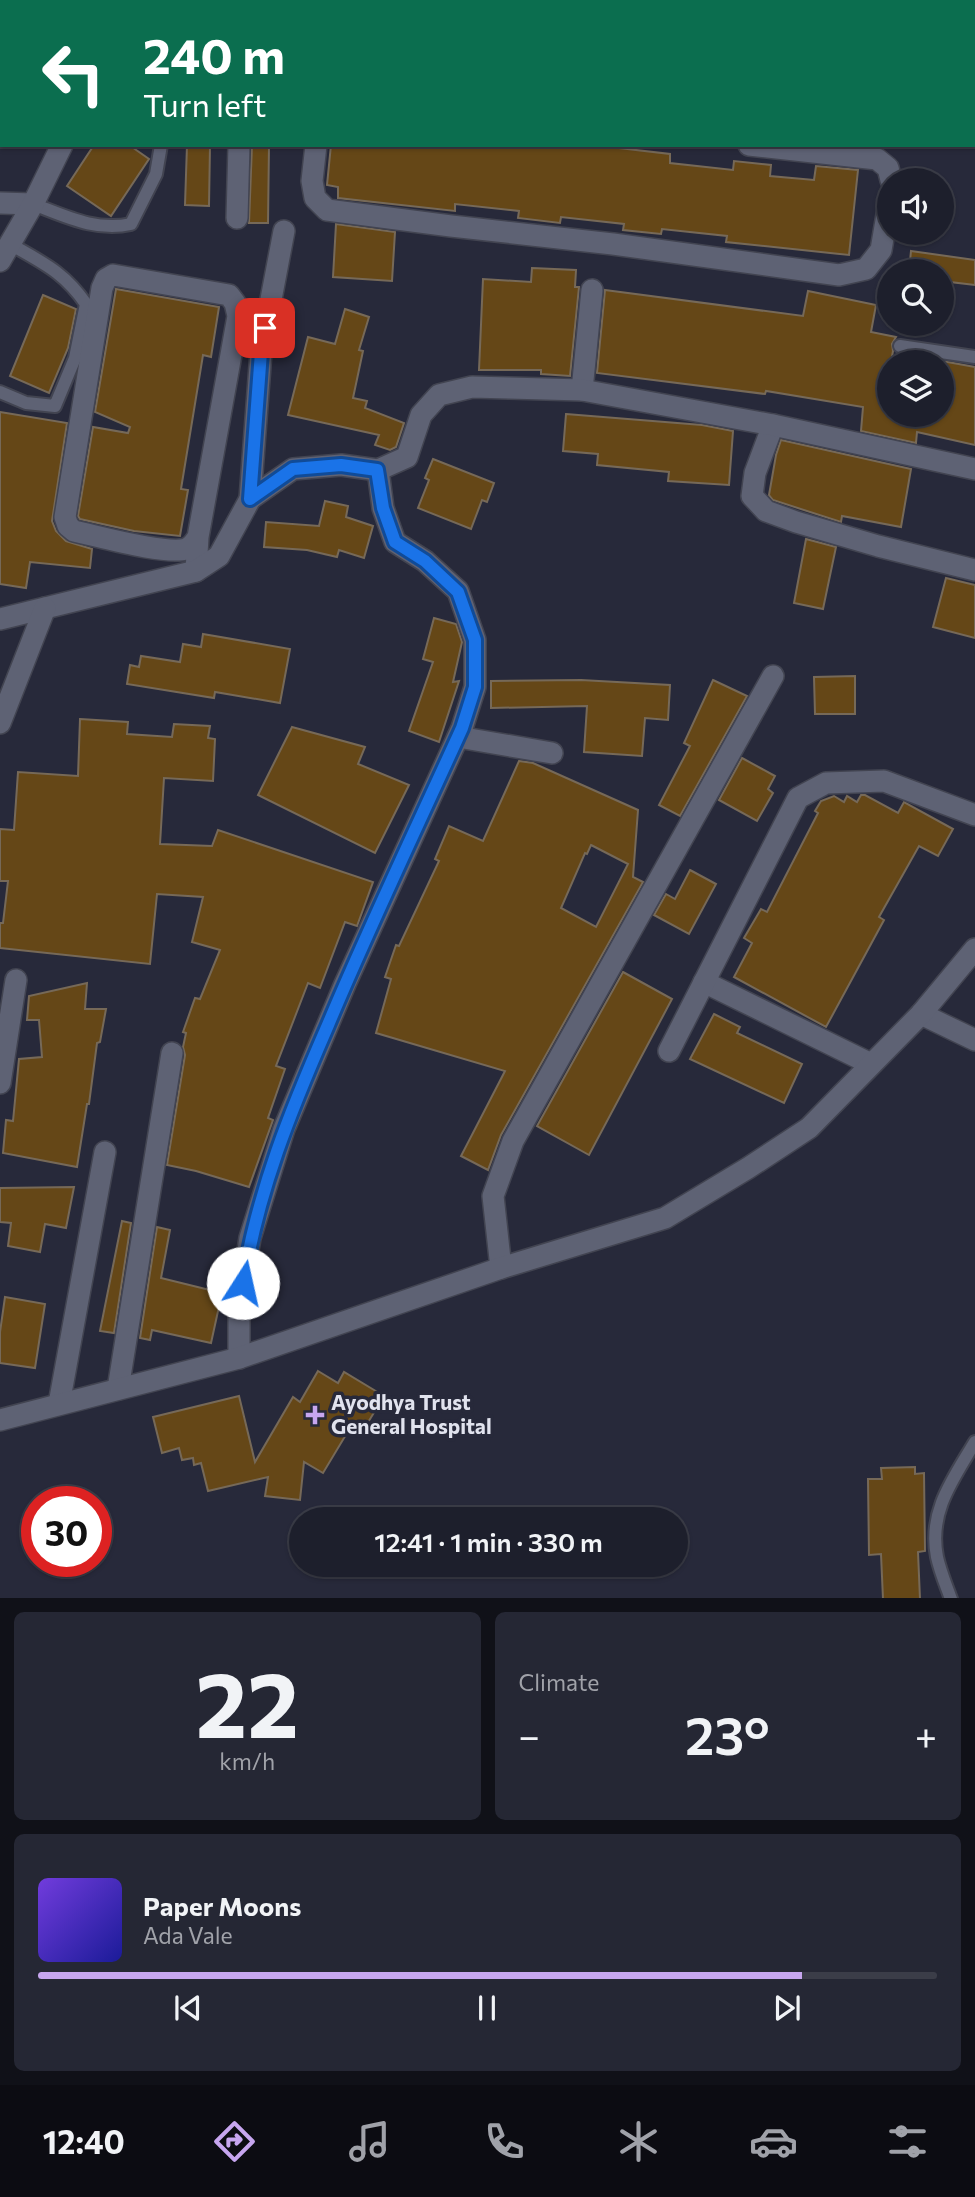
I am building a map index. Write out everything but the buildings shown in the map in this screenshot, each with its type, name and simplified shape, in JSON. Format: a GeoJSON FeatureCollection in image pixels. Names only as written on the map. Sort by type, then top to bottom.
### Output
{"type":"FeatureCollection","features":[{"type":"Feature","properties":{"kind":"street"},"geometry":{"type":"LineString","coordinates":[[5,253],[61,147]]}},
{"type":"Feature","properties":{"kind":"street"},"geometry":{"type":"LineString","coordinates":[[237,218],[239,147]]}},
{"type":"Feature","properties":{"kind":"street"},"geometry":{"type":"LineString","coordinates":[[316,147],[312,181],[315,198],[327,210],[613,244],[839,275],[866,269],[882,245]]}},
{"type":"Feature","properties":{"kind":"street"},"geometry":{"type":"LineString","coordinates":[[767,147],[877,159],[887,168]]}},
{"type":"Feature","properties":{"kind":"street"},"geometry":{"type":"LineString","coordinates":[[0,202],[33,204]]}},
{"type":"Feature","properties":{"kind":"street"},"geometry":{"type":"LineString","coordinates":[[0,619],[196,571],[219,556],[250,499],[261,352],[284,231]]}},
{"type":"Feature","properties":{"kind":"street"},"geometry":{"type":"LineString","coordinates":[[196,571],[198,537],[238,316],[235,303],[229,295],[113,275],[106,279],[102,288],[65,517],[68,526],[74,531],[145,546],[185,549],[198,537]]}},
{"type":"Feature","properties":{"kind":"street"},"geometry":{"type":"LineString","coordinates":[[582,390],[592,290]]}},
{"type":"Feature","properties":{"kind":"street"},"geometry":{"type":"LineString","coordinates":[[250,499],[293,469],[341,465],[377,470],[407,457],[421,415],[439,395],[472,387],[582,390],[773,425],[975,468]]}},
{"type":"Feature","properties":{"kind":"street"},"geometry":{"type":"LineString","coordinates":[[773,425],[755,473],[752,496],[766,511],[878,546],[975,570]]}},
{"type":"Feature","properties":{"kind":"street"},"geometry":{"type":"LineString","coordinates":[[239,1358],[239,1306],[250,1238],[284,1129],[345,984],[458,737],[475,687],[475,640],[458,592],[425,561],[395,542],[383,508],[377,470]]}},
{"type":"Feature","properties":{"kind":"street"},"geometry":{"type":"LineString","coordinates":[[0,723],[45,608]]}},
{"type":"Feature","properties":{"kind":"street"},"geometry":{"type":"LineString","coordinates":[[500,1268],[494,1196],[513,1141],[773,676]]}},
{"type":"Feature","properties":{"kind":"street"},"geometry":{"type":"LineString","coordinates":[[458,737],[552,753]]}},
{"type":"Feature","properties":{"kind":"street"},"geometry":{"type":"LineString","coordinates":[[669,1051],[798,798],[826,783],[884,781],[975,815]]}},
{"type":"Feature","properties":{"kind":"street"},"geometry":{"type":"LineString","coordinates":[[0,1420],[239,1358],[500,1268],[665,1217],[809,1128],[920,1014],[975,949]]}},
{"type":"Feature","properties":{"kind":"street"},"geometry":{"type":"LineString","coordinates":[[0,1083],[16,980]]}},
{"type":"Feature","properties":{"kind":"street"},"geometry":{"type":"LineString","coordinates":[[704,982],[871,1063]]}},
{"type":"Feature","properties":{"kind":"street"},"geometry":{"type":"LineString","coordinates":[[920,1014],[975,1040]]}},
{"type":"Feature","properties":{"kind":"street"},"geometry":{"type":"LineString","coordinates":[[118,1389],[172,1053]]}},
{"type":"Feature","properties":{"kind":"street"},"geometry":{"type":"LineString","coordinates":[[60,1404],[105,1152]]}},
{"type":"Feature","properties":{"kind":"lane"},"geometry":{"type":"LineString","coordinates":[[33,204],[83,223],[115,228],[131,225],[156,174],[161,147]]}},
{"type":"Feature","properties":{"kind":"lane"},"geometry":{"type":"LineString","coordinates":[[0,392],[26,403],[55,406],[75,358],[86,304],[72,284],[56,271],[5,253]]}},
{"type":"Feature","properties":{"kind":"lane"},"geometry":{"type":"LineString","coordinates":[[901,346],[975,357]]}},
{"type":"Feature","properties":{"kind":"lane"},"geometry":{"type":"LineString","coordinates":[[951,1598],[937,1557],[935,1521],[951,1482],[975,1442]]}},
{"type":"Feature","properties":{"kind":"place","name":"Ayodhya Trust General Hospital"},"geometry":{"type":"Point","coordinates":[315,1415]}},
{"type":"Feature","properties":{"kind":"route"},"geometry":{"type":"LineString","coordinates":[[243,1283],[250,1238],[284,1129],[345,984],[462,728],[475,687],[475,640],[458,592],[425,561],[395,542],[383,508],[377,470],[341,465],[293,469],[250,499],[265,328]]}}]}
